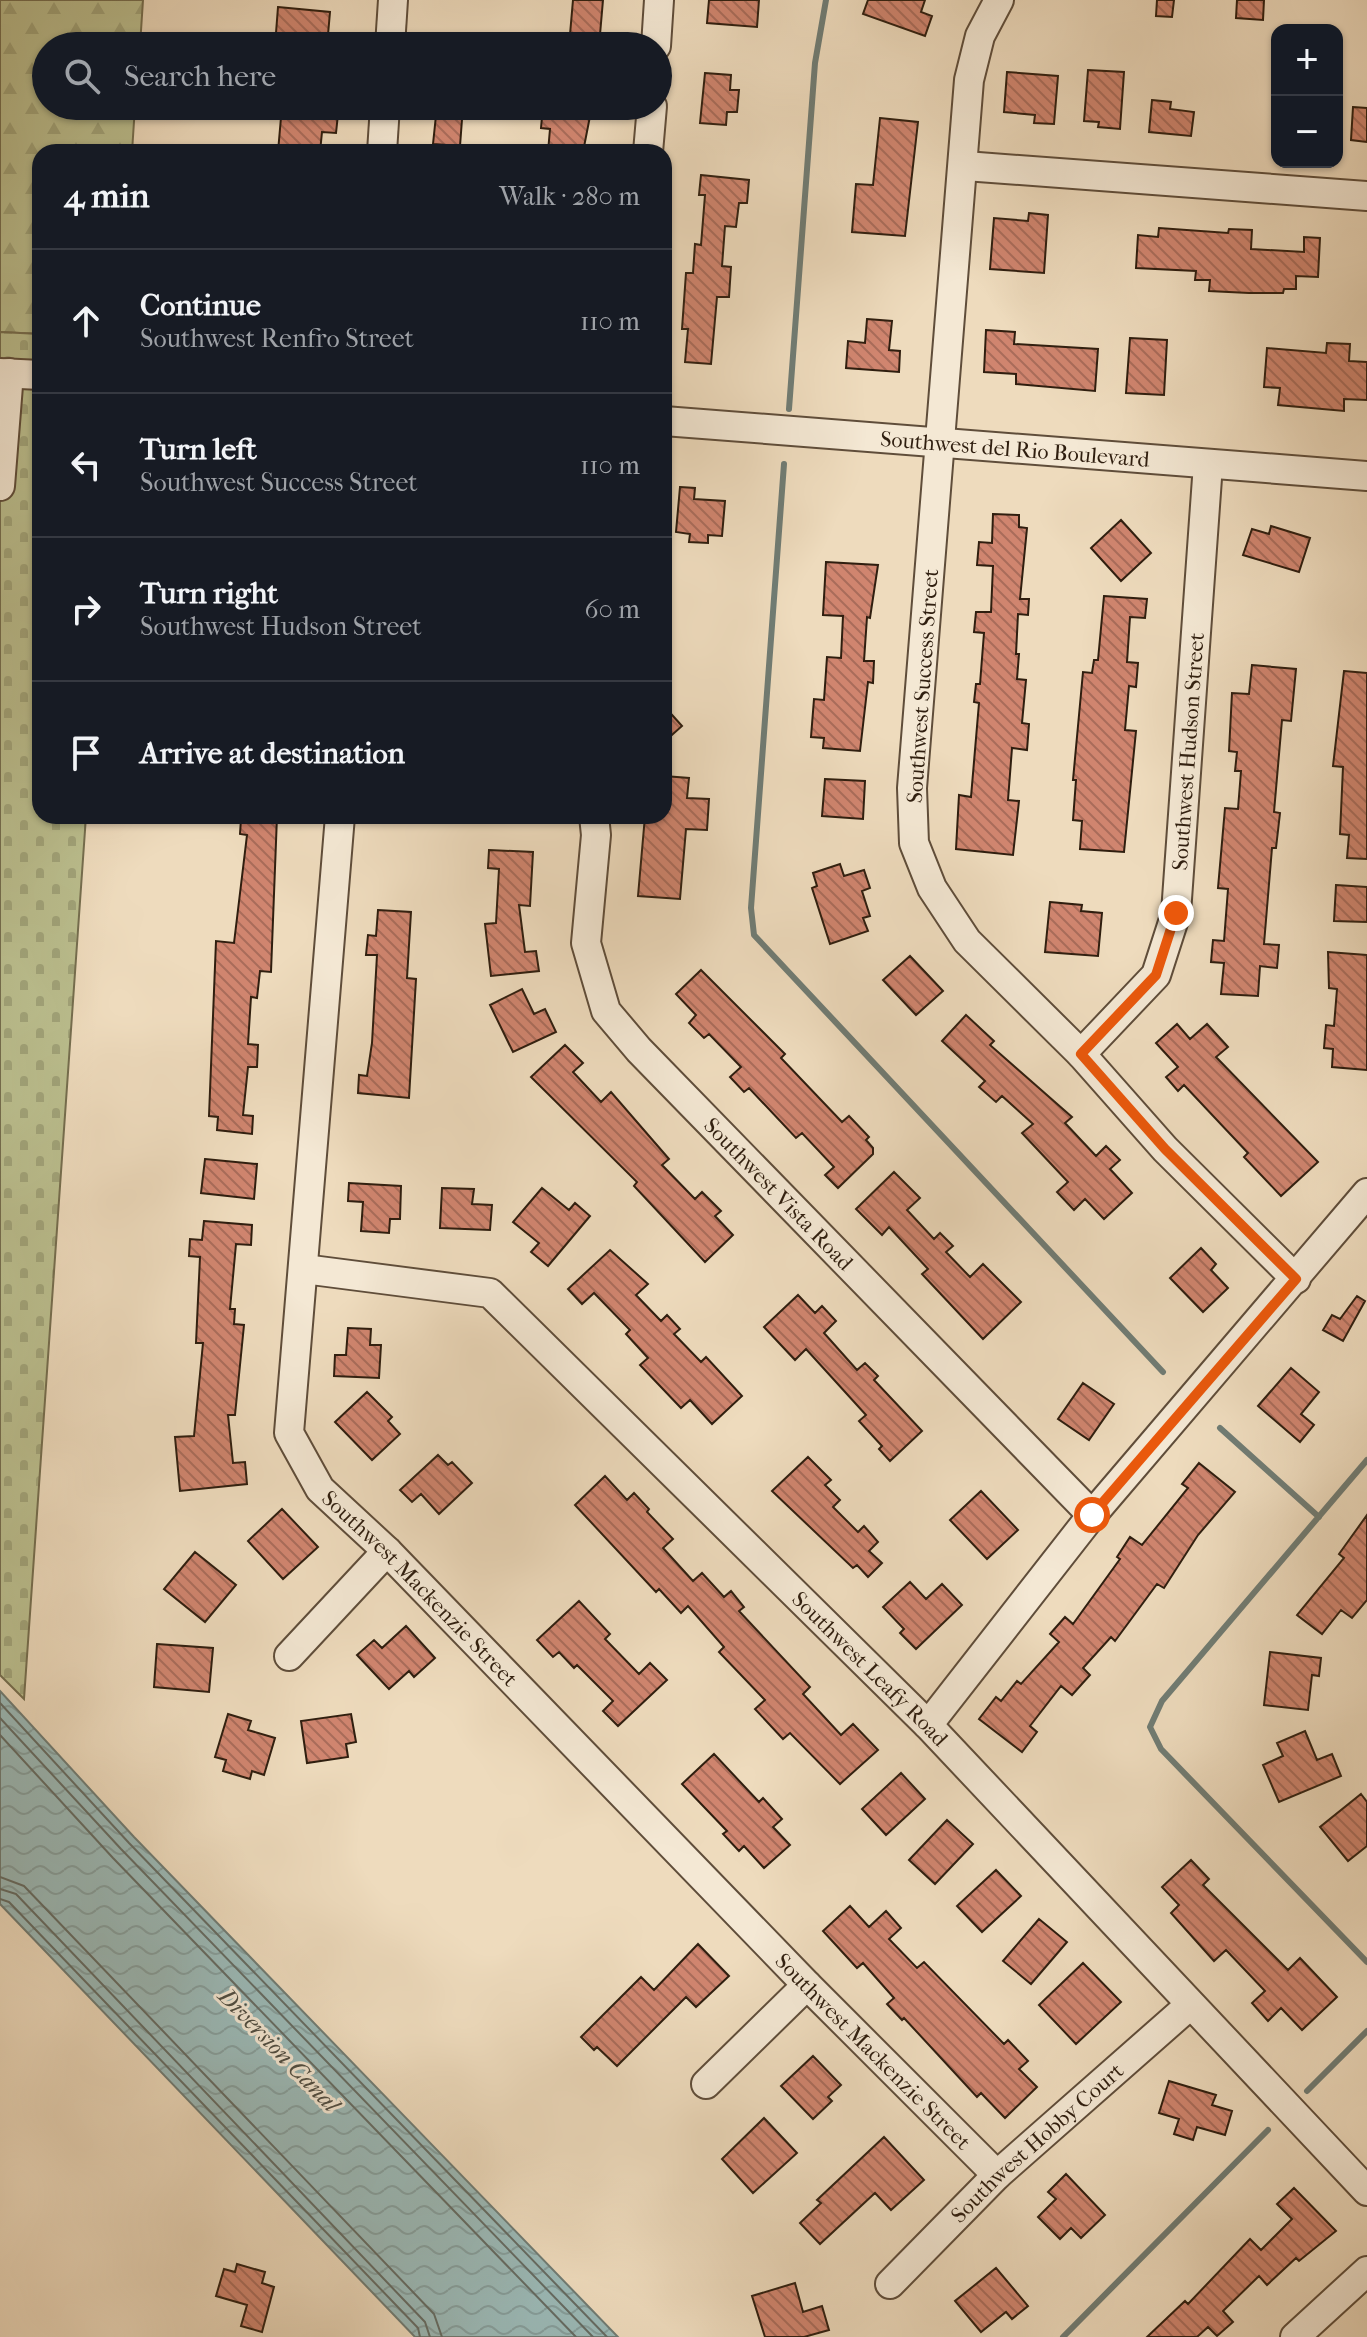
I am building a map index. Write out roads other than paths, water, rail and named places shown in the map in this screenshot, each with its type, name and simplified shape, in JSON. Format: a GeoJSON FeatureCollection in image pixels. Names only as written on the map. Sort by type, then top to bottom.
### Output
{"type":"FeatureCollection","features":[{"type":"Feature","properties":{"kind":"street"},"geometry":{"type":"LineString","coordinates":[[391,32],[393,0]]}},
{"type":"Feature","properties":{"kind":"street"},"geometry":{"type":"LineString","coordinates":[[657,32],[659,0]]}},
{"type":"Feature","properties":{"kind":"street","name":"Southwest Success Street"},"geometry":{"type":"LineString","coordinates":[[999,0],[980,36],[971,68],[912,788],[914,843],[932,888],[967,941],[1081,1054],[1165,1149],[1296,1279]]}},
{"type":"Feature","properties":{"kind":"street"},"geometry":{"type":"LineString","coordinates":[[383,144],[384,120]]}},
{"type":"Feature","properties":{"kind":"street"},"geometry":{"type":"LineString","coordinates":[[649,144],[651,120]]}},
{"type":"Feature","properties":{"kind":"street"},"geometry":{"type":"LineString","coordinates":[[965,166],[1367,196]]}},
{"type":"Feature","properties":{"kind":"street"},"geometry":{"type":"LineString","coordinates":[[0,486],[4,373],[32,375]]}},
{"type":"Feature","properties":{"kind":"street","name":"Southwest del Rio Boulevard"},"geometry":{"type":"LineString","coordinates":[[672,422],[1367,476]]}},
{"type":"Feature","properties":{"kind":"street","name":"Southwest Hudson Street"},"geometry":{"type":"LineString","coordinates":[[1081,1054],[1156,975],[1176,913],[1208,464]]}},
{"type":"Feature","properties":{"kind":"street","name":"Southwest Mackenzie Street"},"geometry":{"type":"LineString","coordinates":[[339,824],[289,1433],[320,1489],[387,1551],[807,1985],[997,2175]]}},
{"type":"Feature","properties":{"kind":"street","name":"Southwest Vista Road"},"geometry":{"type":"LineString","coordinates":[[595,824],[586,943],[606,1011],[639,1050],[1092,1515]]}},
{"type":"Feature","properties":{"kind":"street"},"geometry":{"type":"LineString","coordinates":[[928,1725],[1092,1515],[1367,1193]]}},
{"type":"Feature","properties":{"kind":"street","name":"Southwest Leafy Road"},"geometry":{"type":"LineString","coordinates":[[304,1269],[490,1293],[928,1725],[1367,2191]]}},
{"type":"Feature","properties":{"kind":"street"},"geometry":{"type":"LineString","coordinates":[[289,1656],[387,1551]]}},
{"type":"Feature","properties":{"kind":"street"},"geometry":{"type":"LineString","coordinates":[[706,2084],[807,1985]]}},
{"type":"Feature","properties":{"kind":"street","name":"Southwest Hobby Court"},"geometry":{"type":"LineString","coordinates":[[890,2284],[997,2175],[1190,2005]]}},
{"type":"Feature","properties":{"kind":"street"},"geometry":{"type":"LineString","coordinates":[[1295,2337],[1367,2271]]}},
{"type":"Feature","properties":{"kind":"water","name":"Diversion Canal"},"geometry":{"type":"Polygon","coordinates":[[[0,1691],[134,1837],[618,2337],[415,2337],[0,1904],[0,1691]]]}},
{"type":"Feature","properties":{"kind":"waterway"},"geometry":{"type":"LineString","coordinates":[[789,409],[815,63],[826,0]]}},
{"type":"Feature","properties":{"kind":"waterway"},"geometry":{"type":"LineString","coordinates":[[784,464],[751,908],[754,935],[1163,1372]]}},
{"type":"Feature","properties":{"kind":"waterway"},"geometry":{"type":"LineString","coordinates":[[1220,1428],[1319,1517]]}},
{"type":"Feature","properties":{"kind":"waterway"},"geometry":{"type":"LineString","coordinates":[[1367,1460],[1162,1701],[1150,1727],[1161,1749],[1367,1962]]}},
{"type":"Feature","properties":{"kind":"waterway"},"geometry":{"type":"LineString","coordinates":[[1307,2091],[1367,2031]]}},
{"type":"Feature","properties":{"kind":"waterway"},"geometry":{"type":"LineString","coordinates":[[1063,2337],[1268,2130]]}}]}
